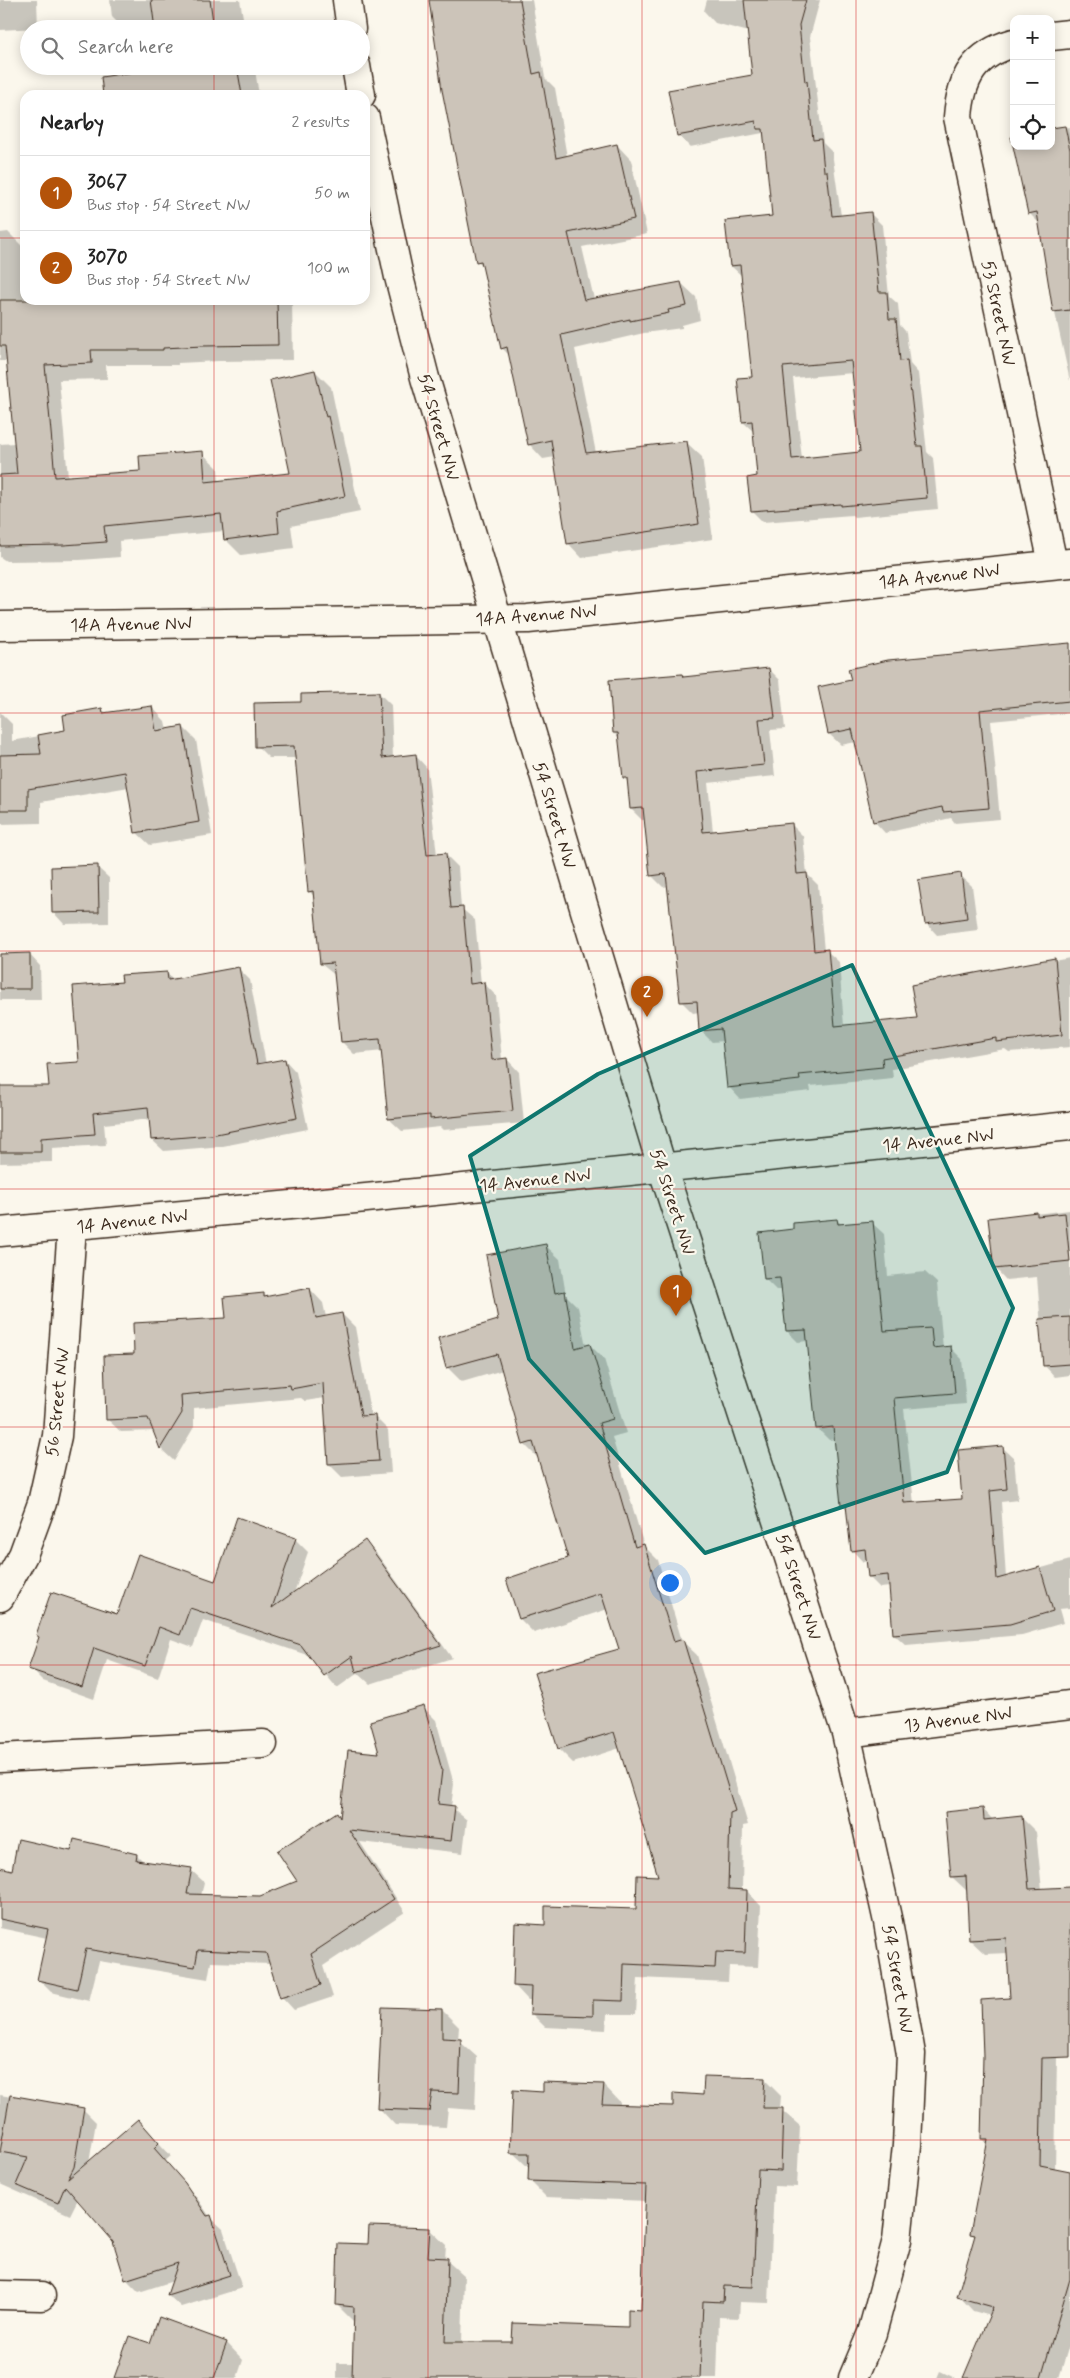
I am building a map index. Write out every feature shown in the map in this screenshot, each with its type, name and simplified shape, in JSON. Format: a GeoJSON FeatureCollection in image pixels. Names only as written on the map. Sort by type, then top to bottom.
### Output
{"type":"FeatureCollection","features":[{"type":"Feature","properties":{"kind":"street"},"geometry":{"type":"LineString","coordinates":[[347,0],[350,20]]}},
{"type":"Feature","properties":{"kind":"street"},"geometry":{"type":"LineString","coordinates":[[1055,36],[1070,34]]}},
{"type":"Feature","properties":{"kind":"street","name":"53 Street NW"},"geometry":{"type":"LineString","coordinates":[[1010,45],[990,53],[975,64],[965,80],[960,97],[958,117],[1062,564]]}},
{"type":"Feature","properties":{"kind":"street"},"geometry":{"type":"LineString","coordinates":[[358,75],[360,90]]}},
{"type":"Feature","properties":{"kind":"street","name":"54 Street NW"},"geometry":{"type":"LineString","coordinates":[[370,141],[399,277],[425,378],[662,1167],[846,1733],[888,1922],[911,2054],[907,2145],[897,2240],[872,2333],[853,2378]]}},
{"type":"Feature","properties":{"kind":"street","name":"14A Avenue NW"},"geometry":{"type":"LineString","coordinates":[[0,626],[528,619],[1062,564]]}},
{"type":"Feature","properties":{"kind":"street","name":"14 Avenue NW"},"geometry":{"type":"LineString","coordinates":[[0,1232],[72,1227],[1070,1126]]}},
{"type":"Feature","properties":{"kind":"street","name":"56 Street NW"},"geometry":{"type":"LineString","coordinates":[[0,1597],[23,1555],[42,1503],[57,1436],[72,1227]]}},
{"type":"Feature","properties":{"kind":"street","name":"13 Avenue NW"},"geometry":{"type":"LineString","coordinates":[[846,1733],[1070,1705]]}},
{"type":"Feature","properties":{"kind":"street"},"geometry":{"type":"LineString","coordinates":[[0,1758],[264,1744]]}},
{"type":"Feature","properties":{"kind":"street"},"geometry":{"type":"LineString","coordinates":[[0,2295],[41,2296]]}},
{"type":"Feature","properties":{"kind":"highlighted area"},"geometry":{"type":"Polygon","coordinates":[[[852,965],[909,1091],[1013,1308],[947,1472],[705,1553],[529,1359],[470,1156],[598,1074],[852,965]]]}},
{"type":"Feature","properties":{"kind":"building"},"geometry":{"type":"Polygon","coordinates":[[[151,0],[210,0],[213,20],[154,20],[151,0]]]}},
{"type":"Feature","properties":{"kind":"building"},"geometry":{"type":"Polygon","coordinates":[[[429,0],[520,0],[533,74],[541,72],[556,158],[617,144],[634,219],[568,233],[584,300],[681,282],[687,306],[668,310],[669,313],[630,321],[630,319],[561,335],[586,453],[687,441],[699,524],[567,544],[551,440],[528,445],[507,347],[501,349],[481,261],[476,262],[442,90],[429,0]]]}},
{"type":"Feature","properties":{"kind":"building"},"geometry":{"type":"Polygon","coordinates":[[[744,0],[806,0],[799,25],[813,140],[821,139],[824,171],[827,171],[832,216],[871,212],[879,292],[887,292],[889,319],[896,319],[900,361],[907,360],[917,446],[922,446],[927,498],[841,506],[841,504],[751,511],[747,478],[757,476],[752,421],[742,422],[737,378],[752,377],[740,265],[730,266],[725,221],[772,216],[763,129],[757,129],[756,121],[677,136],[668,90],[752,75],[744,0]],[[851,361],[783,367],[792,459],[860,452],[851,361]]]}},
{"type":"Feature","properties":{"kind":"building"},"geometry":{"type":"Polygon","coordinates":[[[114,75],[239,75],[241,90],[102,90],[101,77],[114,75]]]}},
{"type":"Feature","properties":{"kind":"building"},"geometry":{"type":"Polygon","coordinates":[[[1065,126],[1070,150],[1070,310],[1053,312],[1037,212],[1028,214],[1014,150],[1055,150],[1055,127],[1065,126]]]}},
{"type":"Feature","properties":{"kind":"building"},"geometry":{"type":"Polygon","coordinates":[[[0,300],[20,300],[20,305],[277,305],[278,345],[203,346],[163,348],[163,350],[91,350],[92,363],[45,365],[55,477],[140,471],[139,456],[203,451],[205,482],[290,473],[270,380],[315,370],[326,417],[328,416],[345,496],[277,511],[279,533],[224,540],[221,514],[104,526],[106,542],[0,546],[0,475],[17,474],[5,346],[0,346],[0,300]]]}},
{"type":"Feature","properties":{"kind":"building"},"geometry":{"type":"Polygon","coordinates":[[[1070,643],[1070,701],[980,710],[989,808],[943,812],[942,807],[873,822],[852,729],[828,734],[818,687],[851,680],[848,669],[888,660],[1070,643]]]}},
{"type":"Feature","properties":{"kind":"building"},"geometry":{"type":"Polygon","coordinates":[[[769,668],[775,718],[759,719],[764,765],[697,772],[703,832],[792,823],[797,874],[807,873],[814,951],[828,949],[835,1026],[917,1018],[911,985],[1055,958],[1062,1035],[996,1042],[996,1038],[882,1058],[883,1067],[799,1075],[800,1080],[727,1088],[721,1029],[699,1031],[697,1001],[680,1002],[666,874],[650,876],[643,808],[630,809],[627,778],[623,778],[618,733],[613,733],[609,680],[682,674],[683,677],[769,668]]]}},
{"type":"Feature","properties":{"kind":"building"},"geometry":{"type":"Polygon","coordinates":[[[379,692],[382,758],[416,754],[427,855],[446,853],[451,908],[463,907],[470,984],[484,982],[492,1060],[507,1058],[513,1111],[430,1119],[430,1115],[388,1119],[380,1039],[341,1042],[333,963],[320,964],[313,891],[308,892],[294,746],[255,747],[254,703],[301,702],[301,694],[379,692]]]}},
{"type":"Feature","properties":{"kind":"building"},"geometry":{"type":"Polygon","coordinates":[[[152,706],[156,731],[183,726],[199,822],[135,833],[125,772],[28,789],[28,810],[0,810],[0,755],[41,754],[38,735],[65,730],[63,715],[102,708],[103,713],[152,706]]]}},
{"type":"Feature","properties":{"kind":"building"},"geometry":{"type":"Polygon","coordinates":[[[98,865],[99,912],[52,913],[51,867],[98,865]]]}},
{"type":"Feature","properties":{"kind":"building"},"geometry":{"type":"Polygon","coordinates":[[[961,873],[967,918],[925,924],[918,880],[961,873]]]}},
{"type":"Feature","properties":{"kind":"building"},"geometry":{"type":"Polygon","coordinates":[[[30,953],[30,989],[0,989],[0,954],[30,953]]]}},
{"type":"Feature","properties":{"kind":"building"},"geometry":{"type":"Polygon","coordinates":[[[239,967],[257,1064],[285,1059],[297,1118],[211,1135],[151,1140],[148,1107],[93,1113],[95,1134],[41,1138],[41,1152],[0,1152],[0,1086],[49,1086],[47,1064],[79,1062],[73,986],[122,982],[121,975],[167,972],[168,980],[239,967]]]}},
{"type":"Feature","properties":{"kind":"building"},"geometry":{"type":"Polygon","coordinates":[[[1037,1212],[1037,1216],[1065,1213],[1070,1261],[994,1269],[988,1218],[1037,1212]]]}},
{"type":"Feature","properties":{"kind":"building"},"geometry":{"type":"Polygon","coordinates":[[[837,1219],[838,1224],[873,1221],[884,1331],[931,1328],[933,1348],[951,1346],[955,1393],[894,1398],[904,1503],[962,1499],[958,1450],[1003,1446],[1007,1489],[990,1491],[997,1579],[1040,1567],[1053,1611],[1010,1624],[893,1634],[888,1575],[868,1577],[865,1549],[851,1551],[846,1505],[841,1505],[833,1427],[816,1429],[806,1330],[786,1331],[780,1278],[764,1279],[759,1233],[793,1229],[793,1223],[837,1219]]]}},
{"type":"Feature","properties":{"kind":"building"},"geometry":{"type":"Polygon","coordinates":[[[546,1244],[555,1293],[565,1291],[575,1348],[590,1344],[613,1419],[599,1423],[635,1547],[644,1544],[674,1642],[683,1639],[735,1811],[730,1813],[728,1889],[747,1890],[745,1953],[716,1952],[715,1968],[624,1964],[623,2001],[593,2000],[593,2016],[530,2014],[531,1987],[513,1986],[515,1923],[545,1925],[545,1906],[636,1909],[637,1875],[658,1876],[614,1732],[558,1749],[534,1673],[619,1649],[601,1593],[519,1619],[506,1579],[568,1558],[533,1442],[523,1445],[497,1354],[446,1368],[438,1338],[498,1320],[486,1255],[546,1244]]]}},
{"type":"Feature","properties":{"kind":"building"},"geometry":{"type":"Polygon","coordinates":[[[310,1288],[316,1318],[342,1313],[361,1416],[375,1415],[379,1461],[328,1464],[323,1383],[291,1389],[290,1385],[181,1395],[182,1413],[160,1449],[148,1418],[106,1420],[104,1355],[134,1354],[133,1323],[226,1318],[224,1297],[264,1293],[264,1297],[310,1288]]]}},
{"type":"Feature","properties":{"kind":"building"},"geometry":{"type":"Polygon","coordinates":[[[1070,1317],[1070,1364],[1043,1366],[1039,1319],[1070,1317]]]}},
{"type":"Feature","properties":{"kind":"building"},"geometry":{"type":"Polygon","coordinates":[[[237,1517],[296,1538],[272,1608],[365,1540],[441,1645],[356,1672],[352,1656],[324,1676],[301,1645],[190,1608],[180,1635],[159,1627],[145,1666],[94,1648],[82,1687],[28,1669],[39,1637],[36,1635],[51,1592],[117,1614],[138,1554],[215,1581],[237,1517]]]}},
{"type":"Feature","properties":{"kind":"building"},"geometry":{"type":"Polygon","coordinates":[[[424,1705],[442,1770],[438,1804],[455,1806],[451,1841],[349,1830],[394,1899],[311,1954],[321,1985],[280,1998],[266,1953],[198,1950],[195,1967],[86,1949],[77,1989],[37,1980],[48,1929],[0,1919],[0,1867],[12,1870],[18,1839],[71,1851],[74,1839],[137,1854],[136,1860],[192,1868],[187,1894],[260,1896],[297,1881],[277,1851],[337,1812],[340,1818],[348,1750],[379,1753],[370,1721],[424,1705]]]}},
{"type":"Feature","properties":{"kind":"building"},"geometry":{"type":"Polygon","coordinates":[[[983,1808],[984,1820],[1022,1816],[1029,1889],[1070,1887],[1070,2057],[1042,2058],[1040,2165],[1070,2171],[1070,2279],[1041,2378],[963,2378],[993,2307],[957,2297],[975,2235],[970,2234],[988,2139],[981,2139],[983,2056],[981,2000],[1010,1998],[1006,1938],[969,1940],[966,1876],[951,1877],[945,1812],[983,1808]]]}},
{"type":"Feature","properties":{"kind":"building"},"geometry":{"type":"Polygon","coordinates":[[[382,2007],[442,2009],[442,2038],[461,2039],[459,2093],[432,2092],[429,2111],[377,2109],[382,2007]]]}},
{"type":"Feature","properties":{"kind":"building"},"geometry":{"type":"Polygon","coordinates":[[[704,2076],[765,2078],[763,2108],[783,2108],[781,2171],[758,2170],[753,2287],[724,2286],[723,2302],[703,2301],[700,2378],[352,2378],[354,2307],[336,2305],[338,2243],[368,2244],[369,2226],[430,2228],[428,2257],[448,2258],[445,2342],[512,2342],[513,2323],[628,2327],[628,2309],[641,2310],[646,2185],[528,2181],[529,2153],[510,2153],[513,2090],[543,2092],[543,2082],[604,2084],[602,2104],[673,2106],[673,2093],[703,2095],[704,2076]]]}},
{"type":"Feature","properties":{"kind":"building"},"geometry":{"type":"Polygon","coordinates":[[[10,2095],[84,2108],[74,2167],[68,2179],[138,2119],[159,2143],[154,2148],[185,2183],[207,2216],[211,2215],[230,2275],[167,2295],[178,2263],[125,2280],[113,2241],[65,2186],[58,2203],[16,2185],[28,2157],[0,2152],[10,2095]]]}},
{"type":"Feature","properties":{"kind":"building"},"geometry":{"type":"Polygon","coordinates":[[[159,2317],[227,2342],[214,2378],[114,2378],[129,2336],[150,2343],[159,2317]]]}},
{"type":"Feature","properties":{"kind":"place","name":"3070"},"geometry":{"type":"Point","coordinates":[647,1017]}},
{"type":"Feature","properties":{"kind":"place","name":"3067"},"geometry":{"type":"Point","coordinates":[676,1316]}}]}
